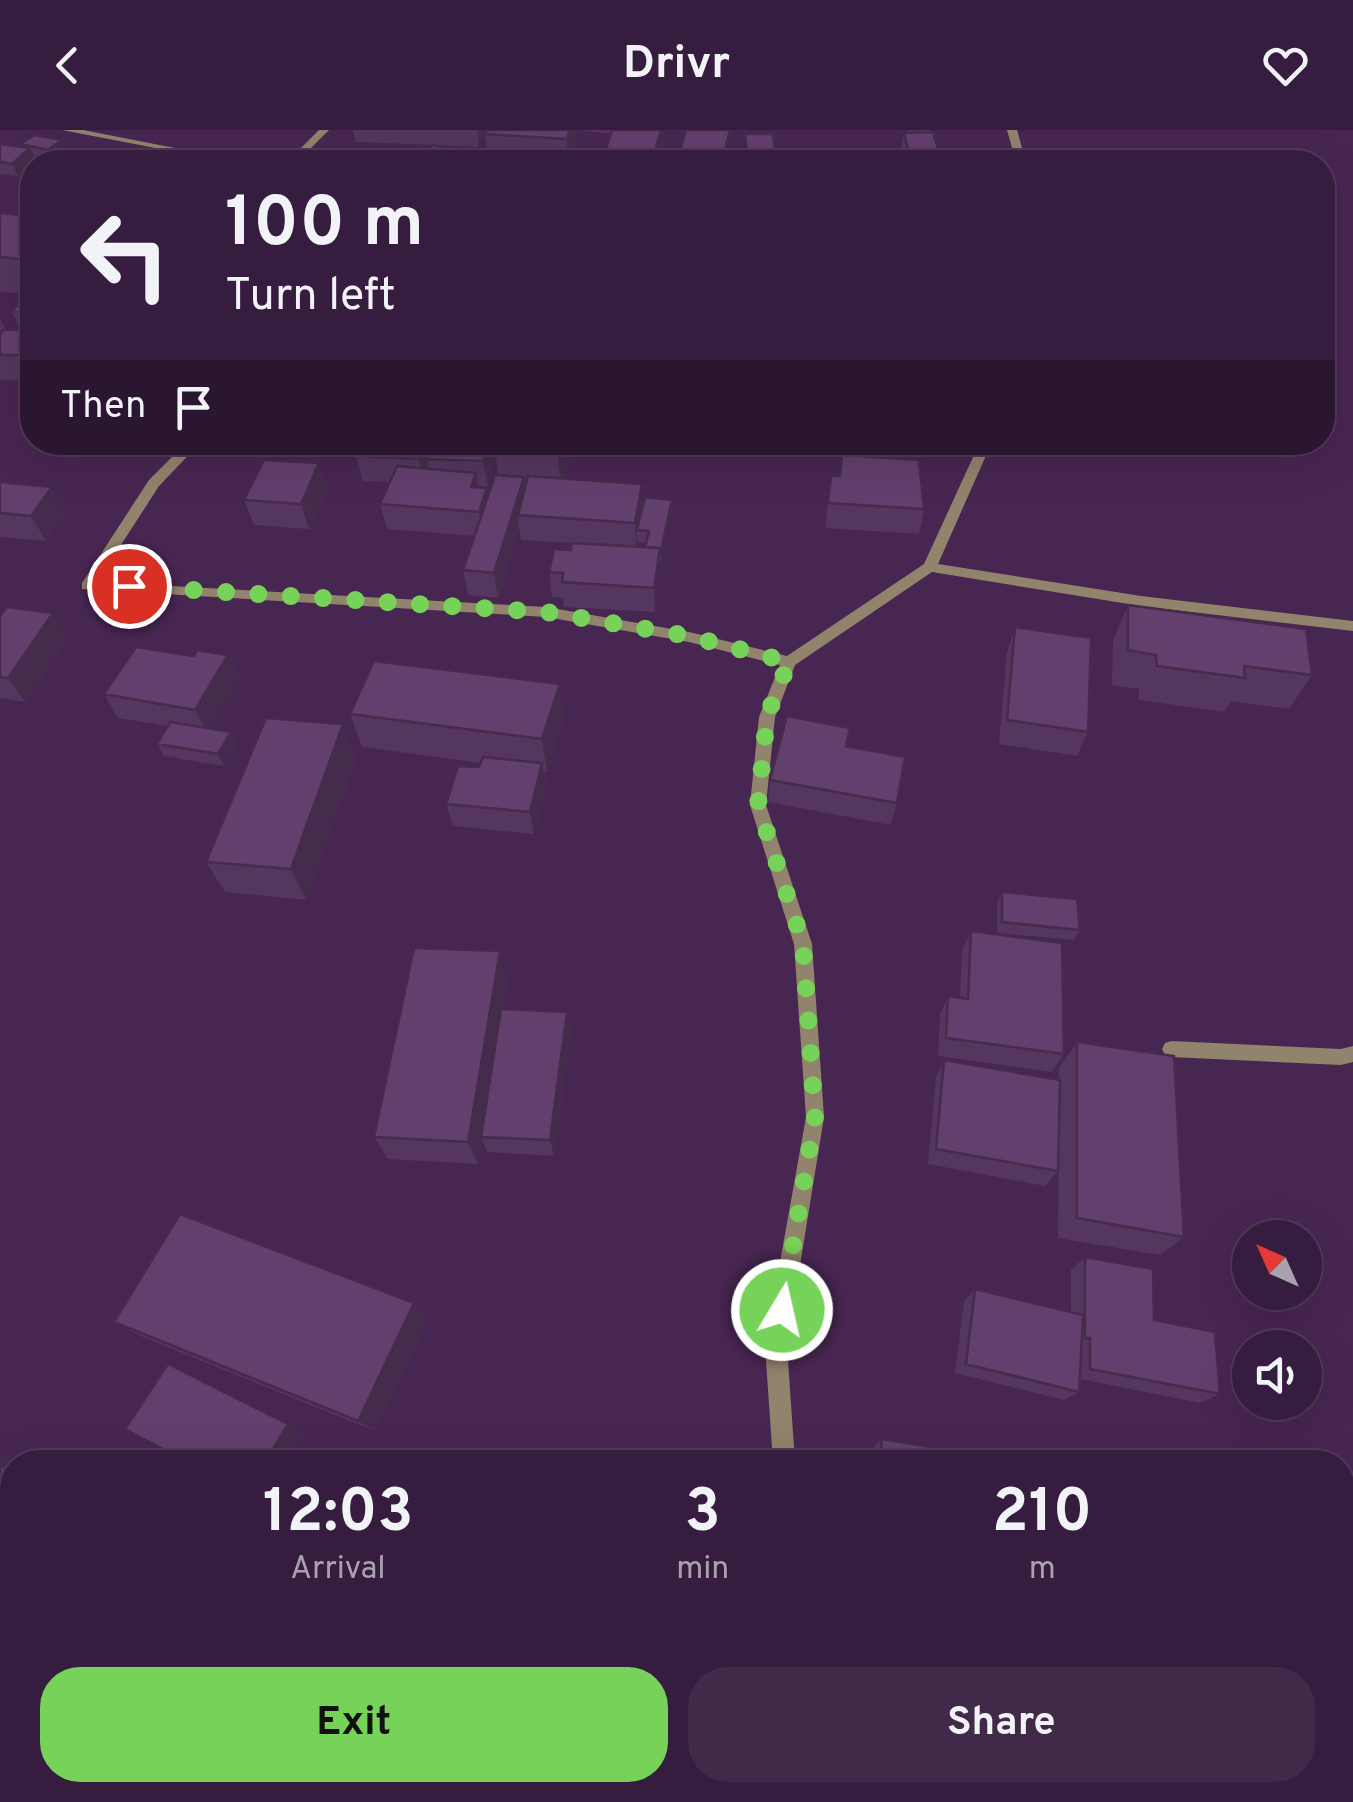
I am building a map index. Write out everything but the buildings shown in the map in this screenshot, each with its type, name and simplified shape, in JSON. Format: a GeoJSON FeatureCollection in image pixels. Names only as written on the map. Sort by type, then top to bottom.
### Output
{"type":"FeatureCollection","features":[{"type":"Feature","properties":{"kind":"street"},"geometry":{"type":"LineString","coordinates":[[67,130],[176,150]]}},
{"type":"Feature","properties":{"kind":"street"},"geometry":{"type":"LineString","coordinates":[[304,150],[324,130]]}},
{"type":"Feature","properties":{"kind":"street"},"geometry":{"type":"LineString","coordinates":[[183,455],[154,483],[88,586],[546,612],[689,636],[789,662]]}},
{"type":"Feature","properties":{"kind":"street"},"geometry":{"type":"LineString","coordinates":[[783,1450],[776,1346],[815,1117],[803,944],[758,805],[767,716],[789,662],[930,567],[980,455]]}},
{"type":"Feature","properties":{"kind":"street"},"geometry":{"type":"LineString","coordinates":[[930,567],[1141,601],[1353,626]]}},
{"type":"Feature","properties":{"kind":"street"},"geometry":{"type":"LineString","coordinates":[[1171,1049],[1341,1057],[1353,1054]]}},
{"type":"Feature","properties":{"kind":"route"},"geometry":{"type":"LineString","coordinates":[[129,586],[546,612],[689,636],[789,662],[767,716],[758,805],[803,944],[815,1117],[782,1310]]}}]}
